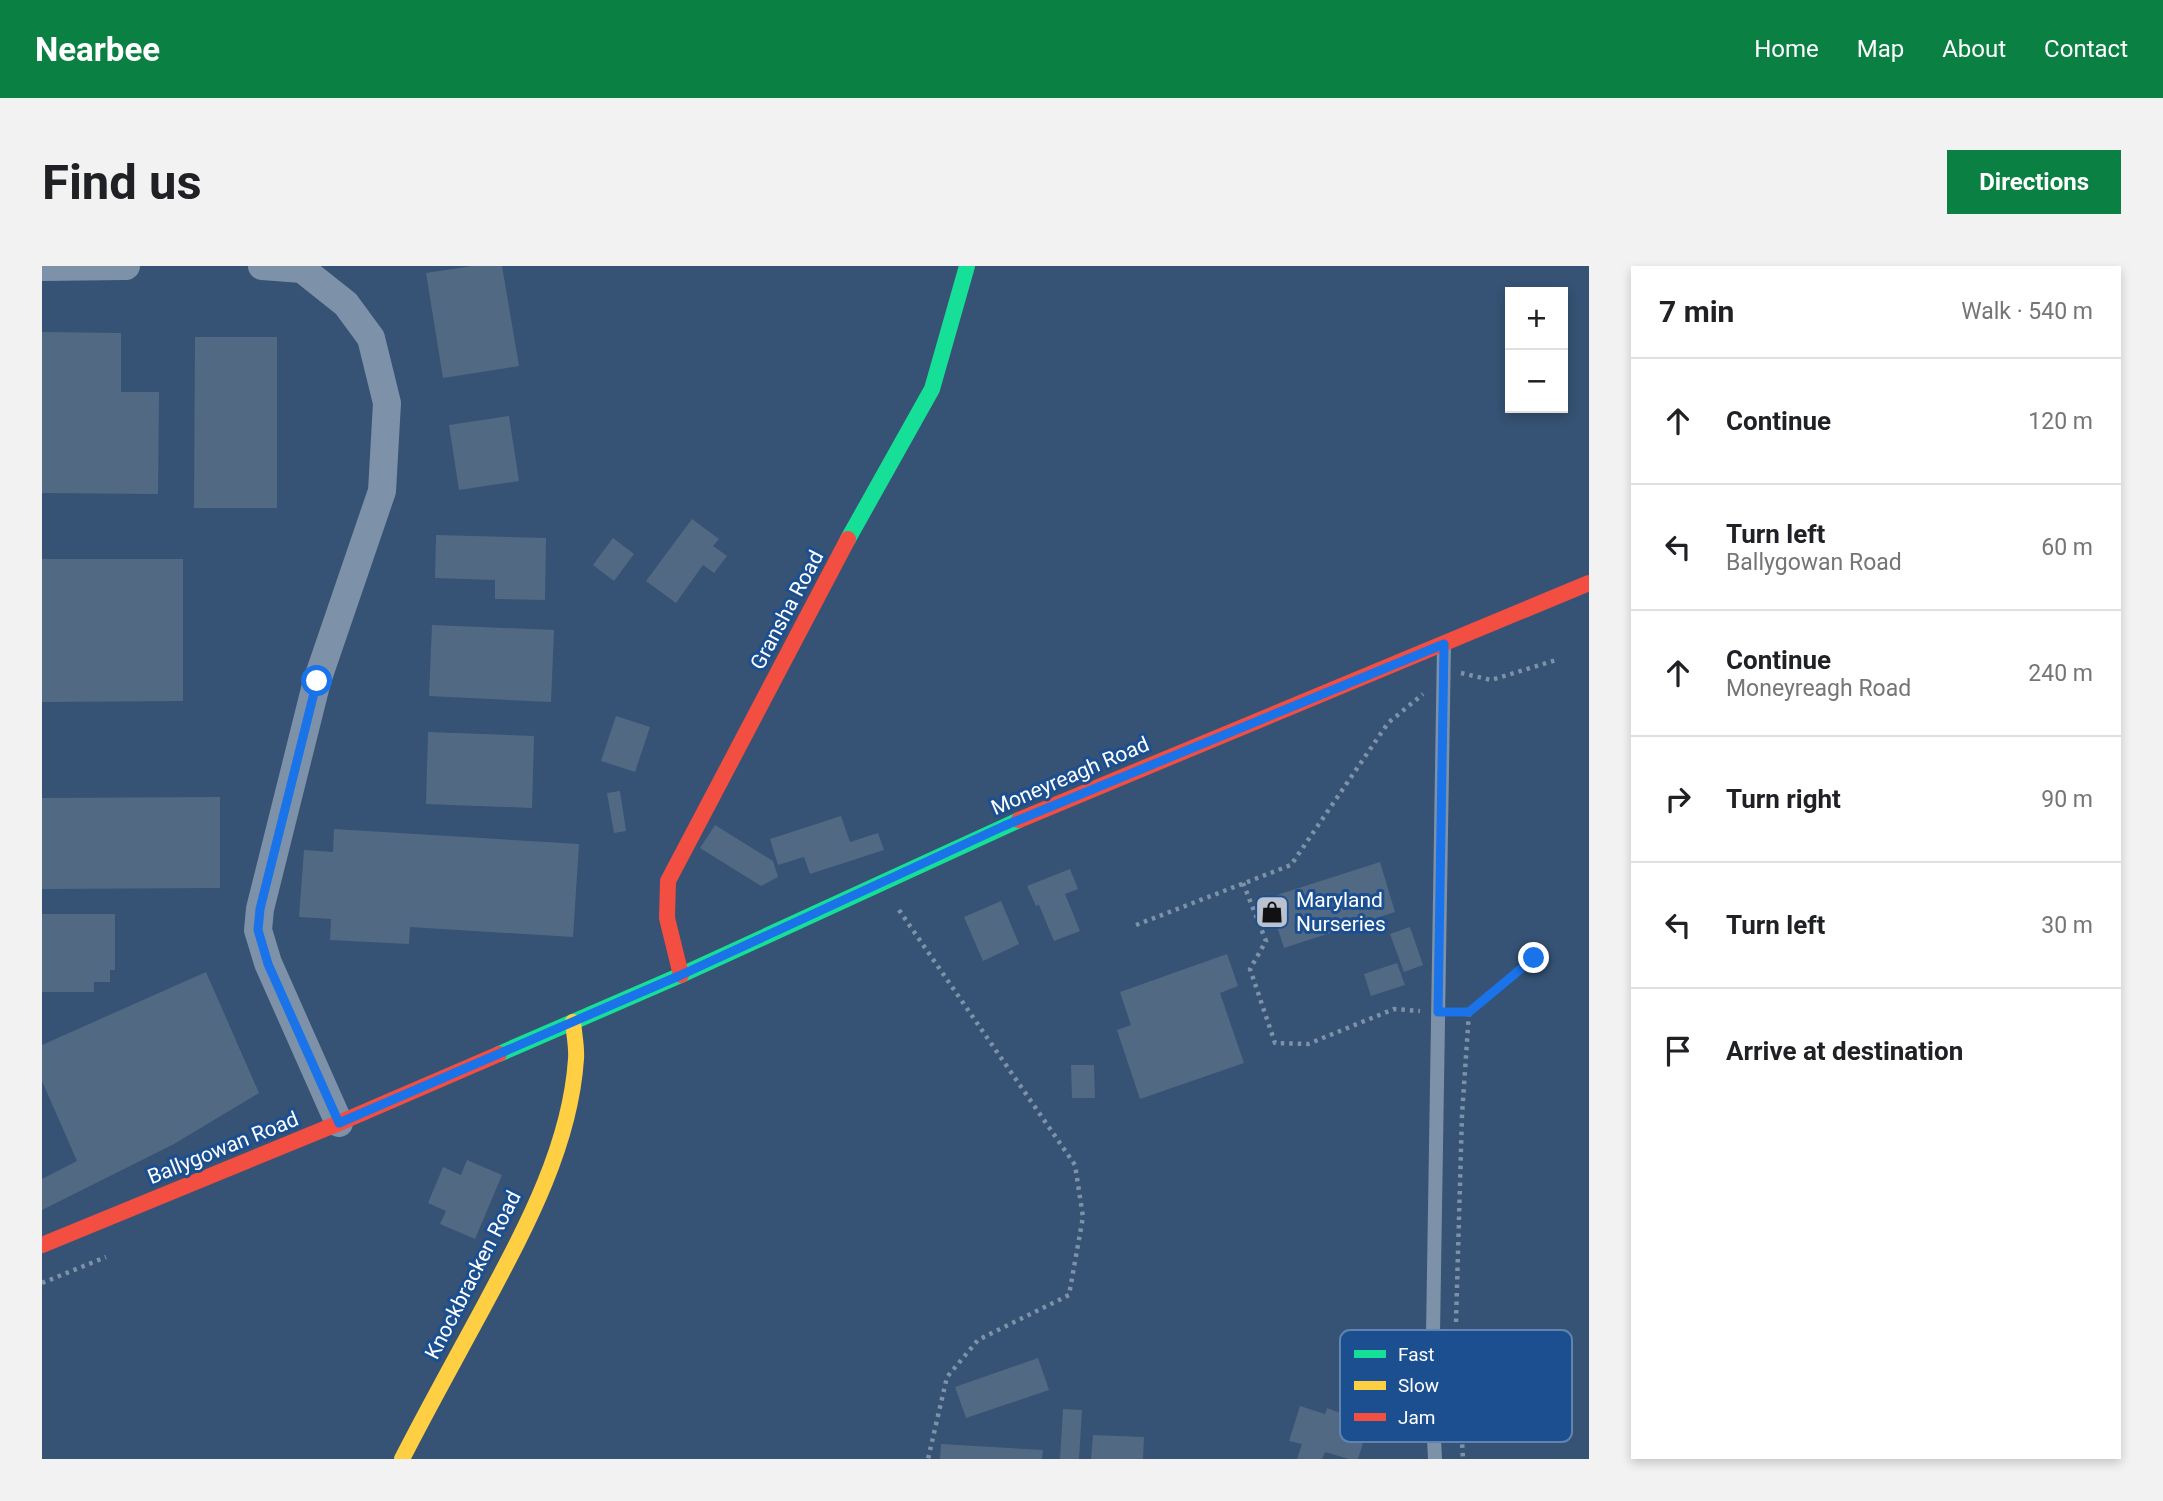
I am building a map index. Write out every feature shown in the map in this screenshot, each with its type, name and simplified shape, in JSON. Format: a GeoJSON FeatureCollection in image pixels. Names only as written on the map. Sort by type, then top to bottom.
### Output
{"type":"FeatureCollection","features":[{"type":"Feature","properties":{"kind":"main road","name":"Gransha Road"},"geometry":{"type":"LineString","coordinates":[[681,975],[667,918],[668,881],[850,534],[932,389],[967,266]]}},
{"type":"Feature","properties":{"kind":"main road","name":"Moneyreagh Road"},"geometry":{"type":"LineString","coordinates":[[573,1022],[1004,826],[1589,583]]}},
{"type":"Feature","properties":{"kind":"main road","name":"Ballygowan Road"},"geometry":{"type":"LineString","coordinates":[[42,1245],[339,1123],[573,1022]]}},
{"type":"Feature","properties":{"kind":"main road","name":"Knockbracken Road"},"geometry":{"type":"LineString","coordinates":[[402,1459],[523,1231],[551,1161],[571,1104],[577,1061],[573,1022]]}},
{"type":"Feature","properties":{"kind":"street"},"geometry":{"type":"LineString","coordinates":[[42,267],[126,266]]}},
{"type":"Feature","properties":{"kind":"street"},"geometry":{"type":"LineString","coordinates":[[262,266],[302,269],[346,304],[371,338],[386,394],[386,447],[382,491],[317,681],[260,909],[258,930],[268,964],[339,1123]]}},
{"type":"Feature","properties":{"kind":"lane"},"geometry":{"type":"LineString","coordinates":[[1433,1330],[1444,644]]}},
{"type":"Feature","properties":{"kind":"path"},"geometry":{"type":"LineString","coordinates":[[1136,925],[1291,865],[1388,723],[1443,677],[1462,673],[1492,680],[1556,660]]}},
{"type":"Feature","properties":{"kind":"path"},"geometry":{"type":"LineString","coordinates":[[880,883],[1075,1165],[1083,1217],[1069,1295],[978,1340],[947,1377],[928,1459]]}},
{"type":"Feature","properties":{"kind":"path"},"geometry":{"type":"LineString","coordinates":[[1243,883],[1266,941],[1250,969],[1275,1043],[1308,1044],[1394,1009],[1469,1012],[1534,958]]}},
{"type":"Feature","properties":{"kind":"path"},"geometry":{"type":"LineString","coordinates":[[1456,1330],[1462,1115],[1469,1012]]}},
{"type":"Feature","properties":{"kind":"building"},"geometry":{"type":"Polygon","coordinates":[[[472,266],[502,266],[519,366],[443,378],[426,273],[472,266]]]}},
{"type":"Feature","properties":{"kind":"building"},"geometry":{"type":"Polygon","coordinates":[[[42,332],[121,333],[121,392],[159,392],[158,494],[42,493],[42,332]]]}},
{"type":"Feature","properties":{"kind":"building"},"geometry":{"type":"Polygon","coordinates":[[[195,337],[277,337],[277,508],[194,508],[195,337]]]}},
{"type":"Feature","properties":{"kind":"building"},"geometry":{"type":"Polygon","coordinates":[[[509,416],[519,481],[459,490],[449,425],[509,416]]]}},
{"type":"Feature","properties":{"kind":"building"},"geometry":{"type":"Polygon","coordinates":[[[692,519],[719,539],[713,546],[727,556],[714,573],[703,565],[676,603],[646,581],[692,519]]]}},
{"type":"Feature","properties":{"kind":"building"},"geometry":{"type":"Polygon","coordinates":[[[436,535],[546,538],[545,600],[495,599],[495,580],[435,578],[436,535]]]}},
{"type":"Feature","properties":{"kind":"building"},"geometry":{"type":"Polygon","coordinates":[[[613,538],[634,554],[614,581],[593,565],[613,538]]]}},
{"type":"Feature","properties":{"kind":"building"},"geometry":{"type":"Polygon","coordinates":[[[42,559],[183,559],[183,701],[42,702],[42,559]]]}},
{"type":"Feature","properties":{"kind":"building"},"geometry":{"type":"Polygon","coordinates":[[[432,625],[554,630],[551,702],[429,696],[432,625]]]}},
{"type":"Feature","properties":{"kind":"building"},"geometry":{"type":"Polygon","coordinates":[[[616,716],[650,727],[635,772],[601,761],[616,716]]]}},
{"type":"Feature","properties":{"kind":"building"},"geometry":{"type":"Polygon","coordinates":[[[428,732],[534,736],[532,808],[426,804],[428,732]]]}},
{"type":"Feature","properties":{"kind":"building"},"geometry":{"type":"Polygon","coordinates":[[[620,791],[626,831],[614,833],[607,793],[620,791]]]}},
{"type":"Feature","properties":{"kind":"building"},"geometry":{"type":"Polygon","coordinates":[[[220,797],[220,888],[42,889],[42,798],[220,797]]]}},
{"type":"Feature","properties":{"kind":"building"},"geometry":{"type":"Polygon","coordinates":[[[841,816],[850,842],[878,833],[884,850],[810,874],[804,857],[778,865],[770,839],[841,816]]]}},
{"type":"Feature","properties":{"kind":"building"},"geometry":{"type":"Polygon","coordinates":[[[715,825],[773,861],[778,877],[761,886],[700,848],[715,825]]]}},
{"type":"Feature","properties":{"kind":"building"},"geometry":{"type":"Polygon","coordinates":[[[334,829],[579,844],[573,937],[410,927],[409,944],[330,940],[331,919],[299,917],[304,850],[333,852],[334,829]]]}},
{"type":"Feature","properties":{"kind":"building"},"geometry":{"type":"Polygon","coordinates":[[[1380,862],[1395,912],[1284,948],[1268,898],[1380,862]]]}},
{"type":"Feature","properties":{"kind":"building"},"geometry":{"type":"Polygon","coordinates":[[[1070,869],[1078,889],[1065,894],[1080,931],[1054,941],[1039,905],[1036,906],[1027,886],[1070,869]]]}},
{"type":"Feature","properties":{"kind":"building"},"geometry":{"type":"Polygon","coordinates":[[[1001,901],[1019,944],[983,961],[964,917],[1001,901]]]}},
{"type":"Feature","properties":{"kind":"building"},"geometry":{"type":"Polygon","coordinates":[[[42,914],[115,914],[115,970],[110,970],[110,982],[94,982],[94,992],[42,992],[42,914]]]}},
{"type":"Feature","properties":{"kind":"building"},"geometry":{"type":"Polygon","coordinates":[[[1410,927],[1423,965],[1404,972],[1390,934],[1410,927]]]}},
{"type":"Feature","properties":{"kind":"building"},"geometry":{"type":"Polygon","coordinates":[[[1227,954],[1238,986],[1220,993],[1244,1063],[1140,1099],[1117,1030],[1131,1025],[1120,992],[1227,954]]]}},
{"type":"Feature","properties":{"kind":"building"},"geometry":{"type":"Polygon","coordinates":[[[1397,963],[1405,985],[1371,996],[1364,974],[1397,963]]]}},
{"type":"Feature","properties":{"kind":"building"},"geometry":{"type":"Polygon","coordinates":[[[206,972],[259,1093],[174,1144],[42,1210],[42,1179],[77,1161],[42,1081],[42,1045],[206,972]]]}},
{"type":"Feature","properties":{"kind":"building"},"geometry":{"type":"Polygon","coordinates":[[[1071,1065],[1094,1065],[1095,1098],[1072,1098],[1071,1065]]]}},
{"type":"Feature","properties":{"kind":"building"},"geometry":{"type":"Polygon","coordinates":[[[467,1160],[502,1175],[475,1239],[440,1224],[446,1211],[428,1203],[443,1167],[461,1175],[467,1160]]]}},
{"type":"Feature","properties":{"kind":"building"},"geometry":{"type":"Polygon","coordinates":[[[1038,1358],[1049,1390],[966,1418],[955,1387],[1038,1358]]]}},
{"type":"Feature","properties":{"kind":"building"},"geometry":{"type":"Polygon","coordinates":[[[1300,1406],[1325,1414],[1327,1408],[1340,1413],[1340,1442],[1363,1442],[1358,1459],[1325,1452],[1322,1459],[1297,1459],[1302,1444],[1289,1441],[1300,1406]]]}},
{"type":"Feature","properties":{"kind":"building"},"geometry":{"type":"Polygon","coordinates":[[[1063,1409],[1082,1410],[1079,1459],[1060,1459],[1063,1409]]]}},
{"type":"Feature","properties":{"kind":"building"},"geometry":{"type":"Polygon","coordinates":[[[1093,1435],[1144,1437],[1143,1459],[1091,1459],[1093,1435]]]}},
{"type":"Feature","properties":{"kind":"building"},"geometry":{"type":"Polygon","coordinates":[[[941,1444],[1043,1450],[1042,1459],[940,1459],[941,1444]]]}},
{"type":"Feature","properties":{"kind":"traffic: fast"},"geometry":{"type":"LineString","coordinates":[[848,539],[932,389],[967,266]]}},
{"type":"Feature","properties":{"kind":"traffic: fast"},"geometry":{"type":"LineString","coordinates":[[499,1054],[681,975],[1019,820]]}},
{"type":"Feature","properties":{"kind":"traffic: slow"},"geometry":{"type":"LineString","coordinates":[[402,1459],[514,1249],[543,1188],[565,1125],[572,1092],[576,1054],[573,1022]]}},
{"type":"Feature","properties":{"kind":"traffic: jam"},"geometry":{"type":"LineString","coordinates":[[681,975],[667,918],[668,881],[848,539]]}},
{"type":"Feature","properties":{"kind":"traffic: jam"},"geometry":{"type":"LineString","coordinates":[[1019,820],[1589,583]]}},
{"type":"Feature","properties":{"kind":"traffic: jam"},"geometry":{"type":"LineString","coordinates":[[42,1245],[499,1054]]}},
{"type":"Feature","properties":{"kind":"place","name":"Maryland Nurseries"},"geometry":{"type":"Point","coordinates":[1272,912]}},
{"type":"Feature","properties":{"kind":"route"},"geometry":{"type":"LineString","coordinates":[[317,681],[260,909],[258,930],[268,964],[339,1123],[681,975],[1004,826],[1444,644],[1438,1012],[1469,1012],[1534,958]]}}]}
